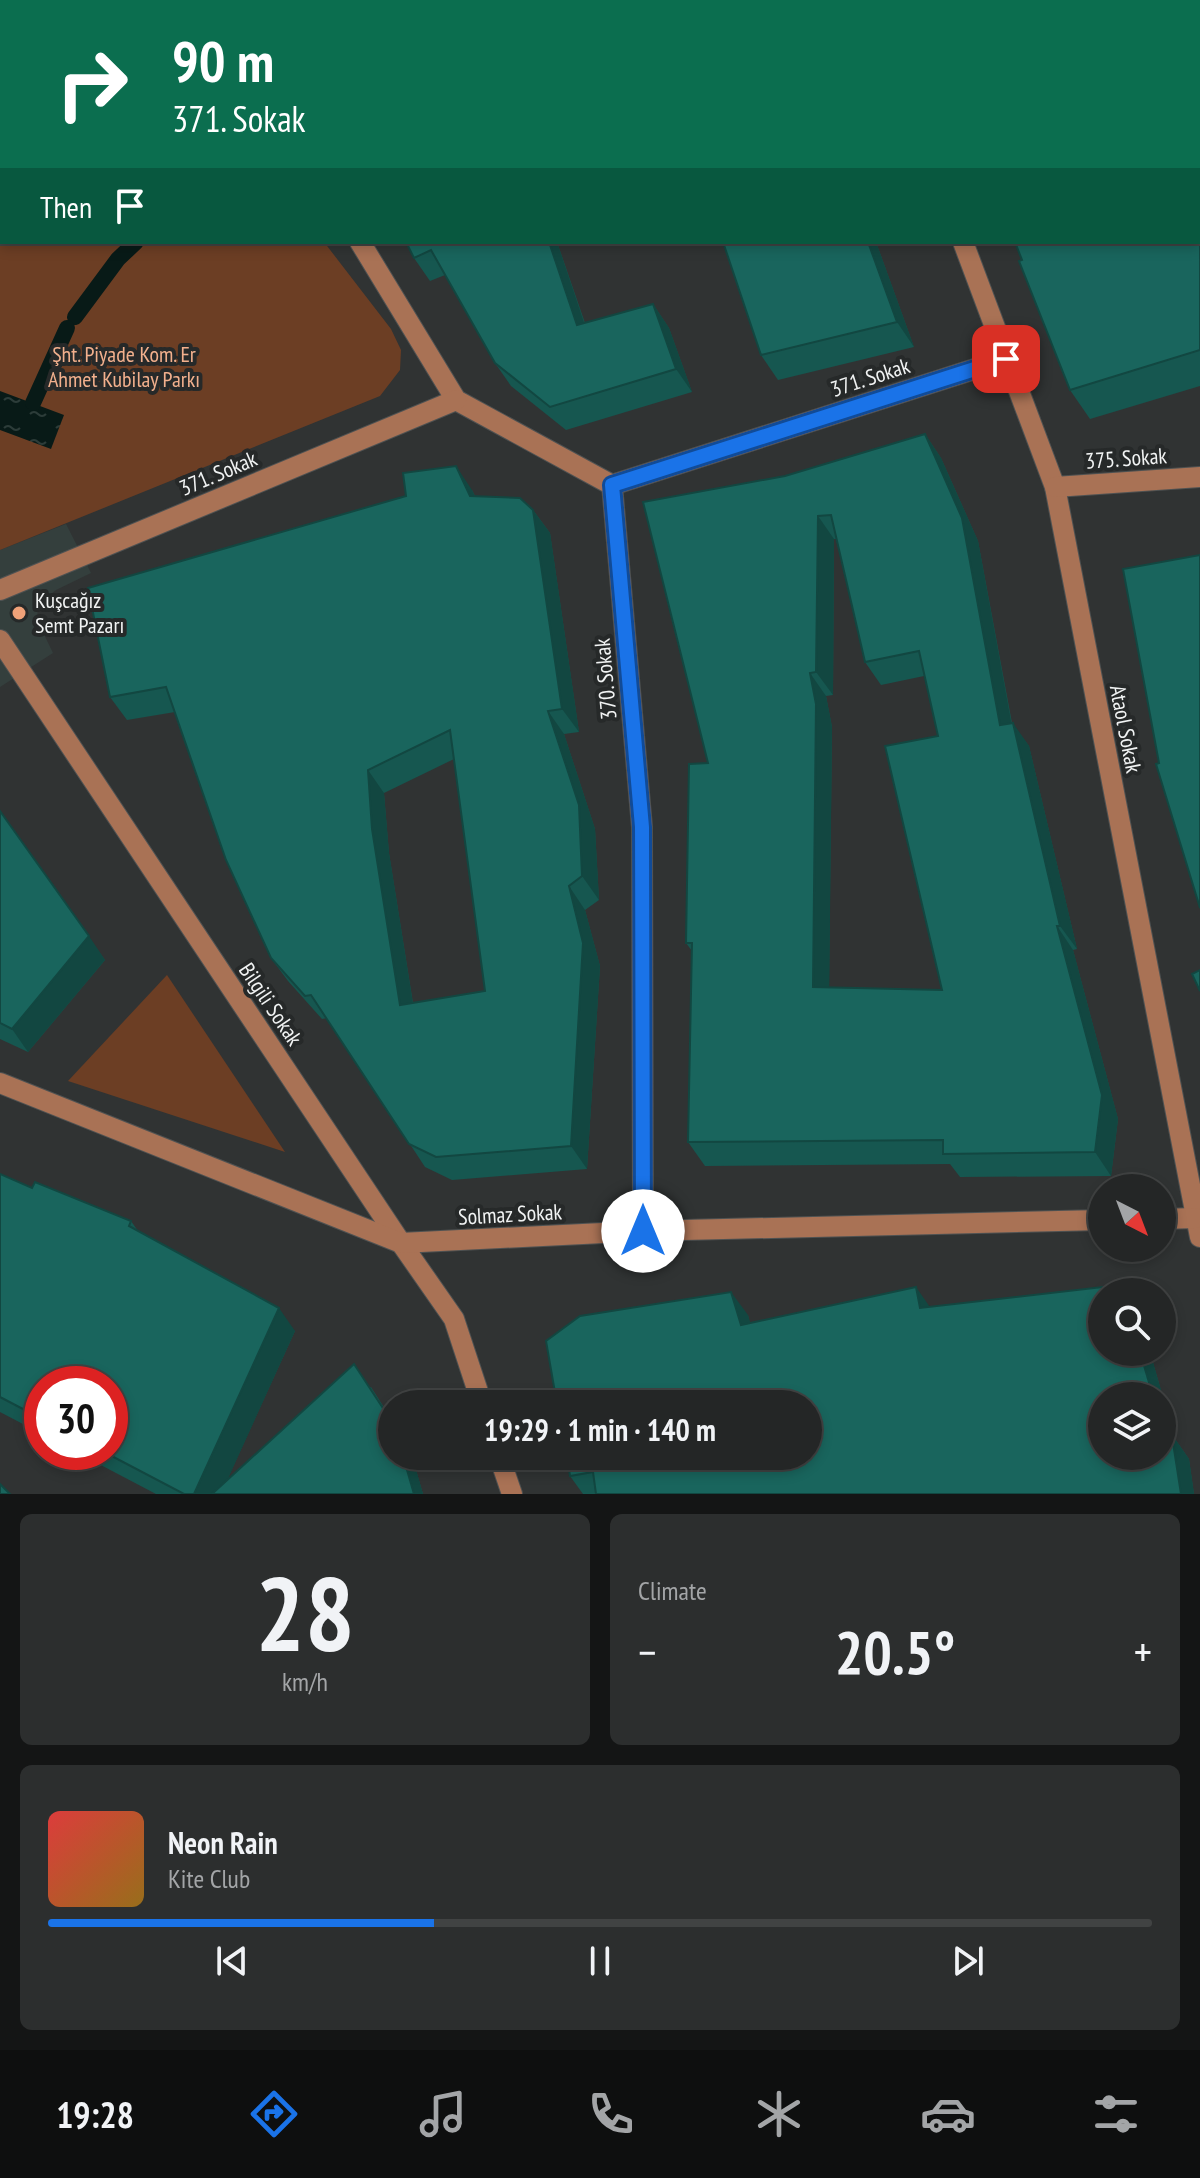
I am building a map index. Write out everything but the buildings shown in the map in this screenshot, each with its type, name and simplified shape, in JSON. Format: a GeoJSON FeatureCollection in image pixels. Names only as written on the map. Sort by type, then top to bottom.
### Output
{"type":"FeatureCollection","features":[{"type":"Feature","properties":{"kind":"street"},"geometry":{"type":"LineString","coordinates":[[361,244],[456,400],[612,485]]}},
{"type":"Feature","properties":{"kind":"street","name":"Ataol Sokak"},"geometry":{"type":"LineString","coordinates":[[964,244],[1055,487],[1198,1228]]}},
{"type":"Feature","properties":{"kind":"street","name":"371. Sokak"},"geometry":{"type":"LineString","coordinates":[[612,485],[1006,359]]}},
{"type":"Feature","properties":{"kind":"street","name":"371. Sokak"},"geometry":{"type":"LineString","coordinates":[[0,590],[456,400]]}},
{"type":"Feature","properties":{"kind":"street","name":"375. Sokak"},"geometry":{"type":"LineString","coordinates":[[1055,487],[1200,477]]}},
{"type":"Feature","properties":{"kind":"street","name":"370. Sokak"},"geometry":{"type":"LineString","coordinates":[[612,485],[642,827],[643,1231]]}},
{"type":"Feature","properties":{"kind":"street","name":"Bilgili Sokak"},"geometry":{"type":"LineString","coordinates":[[0,640],[454,1319],[477,1390]]}},
{"type":"Feature","properties":{"kind":"street","name":"Solmaz Sokak"},"geometry":{"type":"LineString","coordinates":[[0,1083],[401,1243],[643,1231],[1088,1220]]}},
{"type":"Feature","properties":{"kind":"street"},"geometry":{"type":"LineString","coordinates":[[1176,1222],[1198,1228]]}},
{"type":"Feature","properties":{"kind":"street"},"geometry":{"type":"LineString","coordinates":[[504,1470],[512,1494]]}},
{"type":"Feature","properties":{"kind":"shaded area","name":"Kuşcağız Semt Pazarı"},"geometry":{"type":"Polygon","coordinates":[[[66,524],[91,573],[56,590],[37,605],[38,622],[53,653],[0,687],[0,550],[66,524]]]}},
{"type":"Feature","properties":{"kind":"green space","name":"Şht. Piyade Kom. Er Ahmet Kubilay Parkı"},"geometry":{"type":"Polygon","coordinates":[[[0,244],[326,244],[391,329],[401,350],[400,370],[380,396],[0,550],[0,244]]]}},
{"type":"Feature","properties":{"kind":"green space"},"geometry":{"type":"Polygon","coordinates":[[[167,975],[285,1152],[68,1081],[167,975]]]}},
{"type":"Feature","properties":{"kind":"water"},"geometry":{"type":"Polygon","coordinates":[[[0,391],[64,415],[51,449],[0,430],[0,391]]]}},
{"type":"Feature","properties":{"kind":"waterway"},"geometry":{"type":"LineString","coordinates":[[75,317],[118,259],[134,244]]}},
{"type":"Feature","properties":{"kind":"waterway"},"geometry":{"type":"LineString","coordinates":[[33,403],[67,328]]}},
{"type":"Feature","properties":{"kind":"place","name":"Kuşcağız Semt Pazarı"},"geometry":{"type":"Point","coordinates":[19,613]}},
{"type":"Feature","properties":{"kind":"route"},"geometry":{"type":"LineString","coordinates":[[643,1231],[642,827],[612,485],[1006,359]]}}]}
